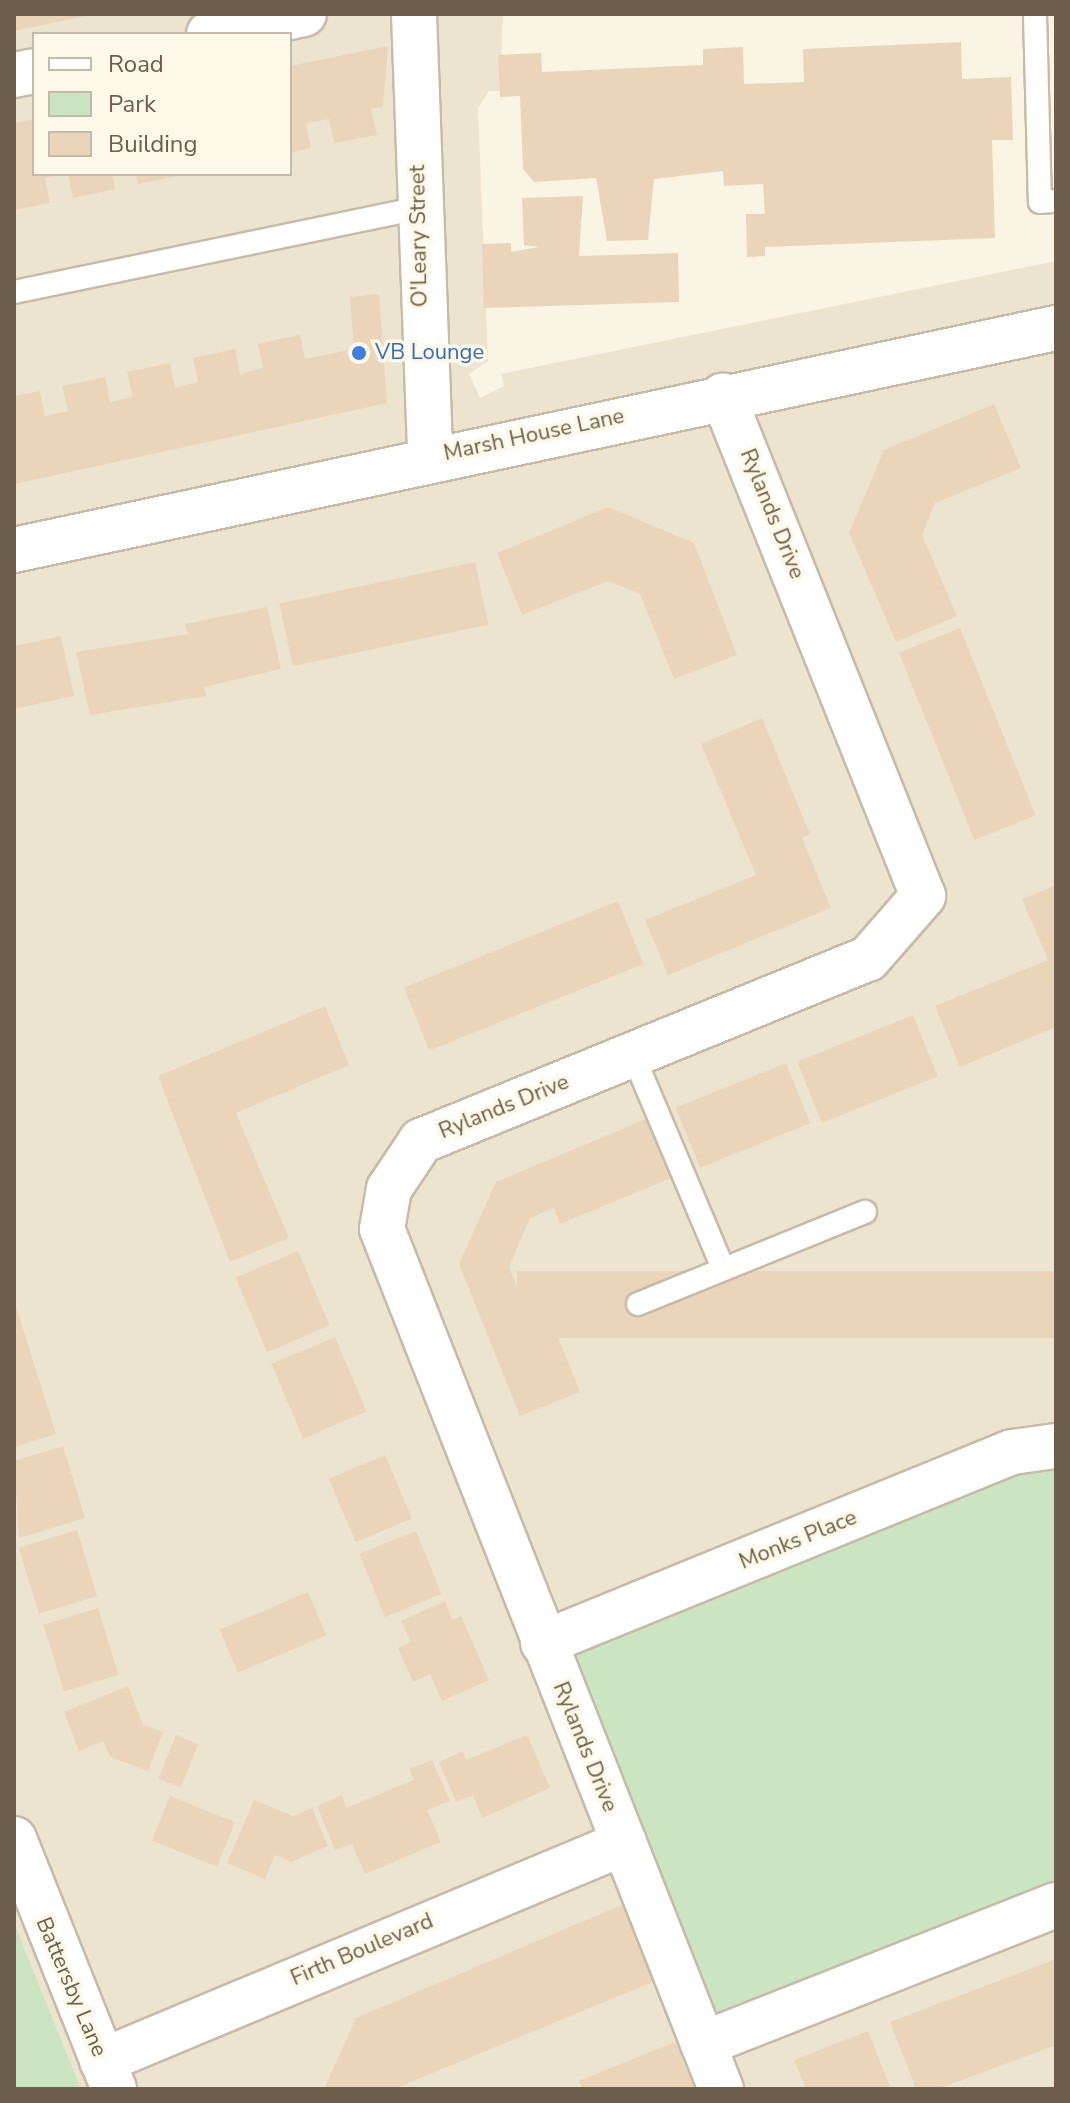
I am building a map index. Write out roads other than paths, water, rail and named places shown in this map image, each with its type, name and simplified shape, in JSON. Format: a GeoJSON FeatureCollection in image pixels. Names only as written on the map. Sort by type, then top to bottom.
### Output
{"type":"FeatureCollection","features":[{"type":"Feature","properties":{"kind":"street"},"geometry":{"type":"LineString","coordinates":[[218,32],[304,14]]}},
{"type":"Feature","properties":{"kind":"street","name":"O'Leary Street"},"geometry":{"type":"LineString","coordinates":[[414,14],[430,457]]}},
{"type":"Feature","properties":{"kind":"street","name":"Marsh House Lane"},"geometry":{"type":"LineString","coordinates":[[14,550],[430,457],[1056,328]]}},
{"type":"Feature","properties":{"kind":"street","name":"Rylands Drive"},"geometry":{"type":"LineString","coordinates":[[721,2089],[382,1229],[389,1189],[421,1141],[868,959],[923,896],[723,396]]}},
{"type":"Feature","properties":{"kind":"street","name":"Monks Place"},"geometry":{"type":"LineString","coordinates":[[543,1643],[1012,1452],[1056,1446]]}},
{"type":"Feature","properties":{"kind":"street","name":"Battersby Lane"},"geometry":{"type":"LineString","coordinates":[[14,1839],[108,2075]]}},
{"type":"Feature","properties":{"kind":"street","name":"Firth Boulevard"},"geometry":{"type":"LineString","coordinates":[[108,2075],[624,1843]]}},
{"type":"Feature","properties":{"kind":"street"},"geometry":{"type":"LineString","coordinates":[[703,2044],[1056,1905]]}},
{"type":"Feature","properties":{"kind":"lane"},"geometry":{"type":"LineString","coordinates":[[1035,14],[1040,202],[1056,201]]}},
{"type":"Feature","properties":{"kind":"lane"},"geometry":{"type":"LineString","coordinates":[[14,292],[419,208]]}},
{"type":"Feature","properties":{"kind":"lane"},"geometry":{"type":"LineString","coordinates":[[633,1055],[723,1268]]}},
{"type":"Feature","properties":{"kind":"lane"},"geometry":{"type":"LineString","coordinates":[[638,1304],[865,1212]]}},
{"type":"Feature","properties":{"kind":"place","name":"VB Lounge"},"geometry":{"type":"Point","coordinates":[359,353]}}]}
